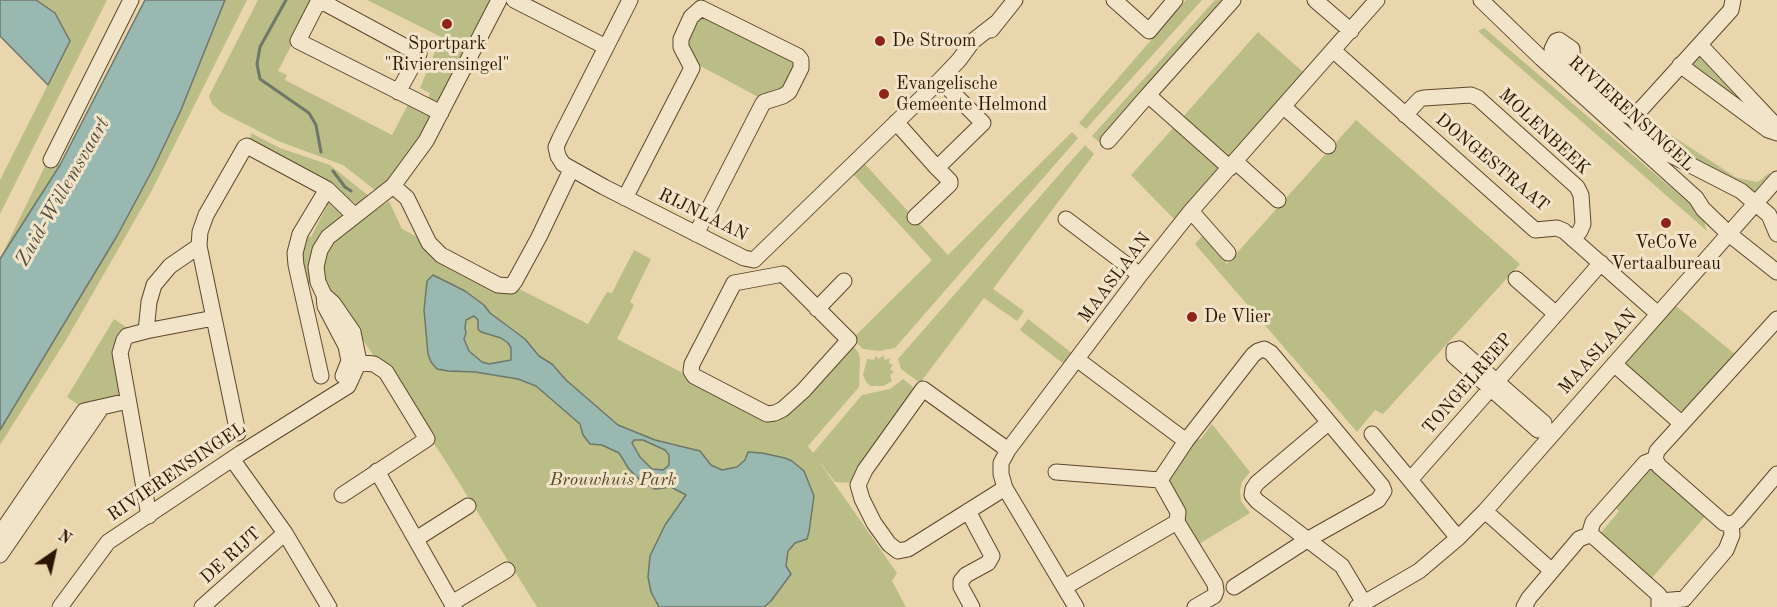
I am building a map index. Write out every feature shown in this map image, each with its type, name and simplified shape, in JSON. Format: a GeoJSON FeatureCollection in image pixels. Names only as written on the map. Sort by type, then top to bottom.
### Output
{"type":"FeatureCollection","features":[{"type":"Feature","properties":{"kind":"street"},"geometry":{"type":"LineString","coordinates":[[51,160],[131,0]]}},
{"type":"Feature","properties":{"kind":"street"},"geometry":{"type":"LineString","coordinates":[[398,92],[419,54],[319,0],[298,41],[398,92],[441,113]]}},
{"type":"Feature","properties":{"kind":"street"},"geometry":{"type":"LineString","coordinates":[[342,495],[427,440],[386,372],[374,364],[354,362],[353,332],[333,303],[324,295],[318,282],[316,267],[320,250],[328,237],[393,186],[426,141],[499,0]]}},
{"type":"Feature","properties":{"kind":"street"},"geometry":{"type":"LineString","coordinates":[[513,0],[606,47]]}},
{"type":"Feature","properties":{"kind":"street"},"geometry":{"type":"LineString","coordinates":[[393,186],[407,198],[429,243],[441,255],[498,285],[511,286],[571,170],[563,164],[556,147],[630,0]]}},
{"type":"Feature","properties":{"kind":"street","name":"RIJNLAAN"},"geometry":{"type":"LineString","coordinates":[[571,170],[744,258],[754,260],[940,80],[973,41],[996,22],[1015,0]]}},
{"type":"Feature","properties":{"kind":"street"},"geometry":{"type":"LineString","coordinates":[[1114,0],[1149,31],[1175,0]]}},
{"type":"Feature","properties":{"kind":"street"},"geometry":{"type":"LineString","coordinates":[[1108,141],[1233,0]]}},
{"type":"Feature","properties":{"kind":"street"},"geometry":{"type":"LineString","coordinates":[[1315,0],[1351,31]]}},
{"type":"Feature","properties":{"kind":"street","name":"MAASLAAN"},"geometry":{"type":"LineString","coordinates":[[1076,607],[1005,488],[1001,463],[1008,450],[1140,275],[1191,212],[1377,0]]}},
{"type":"Feature","properties":{"kind":"street"},"geometry":{"type":"LineString","coordinates":[[1633,118],[1731,10],[1733,0]]}},
{"type":"Feature","properties":{"kind":"street","name":"RIVIERENSINGEL"},"geometry":{"type":"LineString","coordinates":[[1485,5],[1696,198],[1703,209],[1732,230],[1777,270]]}},
{"type":"Feature","properties":{"kind":"street"},"geometry":{"type":"LineString","coordinates":[[625,198],[692,68],[681,46],[681,39],[691,17],[701,8],[798,56],[801,60],[801,68],[789,92],[764,102],[696,234]]}},
{"type":"Feature","properties":{"kind":"street"},"geometry":{"type":"LineString","coordinates":[[1700,45],[1777,127]]}},
{"type":"Feature","properties":{"kind":"street","name":"DONGESTRAAT"},"geometry":{"type":"LineString","coordinates":[[1334,51],[1535,230],[1557,228],[1564,231],[1658,314]]}},
{"type":"Feature","properties":{"kind":"street"},"geometry":{"type":"LineString","coordinates":[[1680,65],[1768,130],[1777,133]]}},
{"type":"Feature","properties":{"kind":"street"},"geometry":{"type":"LineString","coordinates":[[1573,69],[1622,113],[1633,118],[1640,129],[1666,153],[1741,191],[1769,215],[1777,234]]}},
{"type":"Feature","properties":{"kind":"street"},"geometry":{"type":"LineString","coordinates":[[937,168],[983,123],[940,80]]}},
{"type":"Feature","properties":{"kind":"street"},"geometry":{"type":"LineString","coordinates":[[1148,95],[1278,200]]}},
{"type":"Feature","properties":{"kind":"street","name":"MOLENBEEK"},"geometry":{"type":"LineString","coordinates":[[1404,115],[1420,99],[1424,98],[1471,95],[1478,98],[1577,187],[1581,195],[1582,224],[1580,231],[1573,239]]}},
{"type":"Feature","properties":{"kind":"street"},"geometry":{"type":"LineString","coordinates":[[1284,107],[1328,146]]}},
{"type":"Feature","properties":{"kind":"street"},"geometry":{"type":"LineString","coordinates":[[896,122],[950,181],[950,184],[915,217]]}},
{"type":"Feature","properties":{"kind":"street"},"geometry":{"type":"LineString","coordinates":[[238,433],[199,246],[200,232],[206,215],[244,147],[251,146],[327,189],[355,216]]}},
{"type":"Feature","properties":{"kind":"street","name":"MAASLAAN"},"geometry":{"type":"LineString","coordinates":[[1360,605],[1419,571],[1458,538],[1485,511],[1777,179]]}},
{"type":"Feature","properties":{"kind":"street"},"geometry":{"type":"LineString","coordinates":[[321,376],[295,253],[300,234],[327,189]]}},
{"type":"Feature","properties":{"kind":"street"},"geometry":{"type":"LineString","coordinates":[[1191,212],[1228,253]]}},
{"type":"Feature","properties":{"kind":"street"},"geometry":{"type":"LineString","coordinates":[[1066,219],[1140,275]]}},
{"type":"Feature","properties":{"kind":"street"},"geometry":{"type":"LineString","coordinates":[[146,331],[149,302],[154,285],[170,266],[199,246]]}},
{"type":"Feature","properties":{"kind":"street"},"geometry":{"type":"LineString","coordinates":[[754,260],[755,278]]}},
{"type":"Feature","properties":{"kind":"street","name":"TONGELREEP"},"geometry":{"type":"LineString","coordinates":[[1410,480],[1601,263]]}},
{"type":"Feature","properties":{"kind":"street"},"geometry":{"type":"LineString","coordinates":[[783,274],[849,340],[803,391],[783,409],[767,414],[694,376],[691,371],[692,364],[734,283],[755,278],[783,274]]}},
{"type":"Feature","properties":{"kind":"street"},"geometry":{"type":"LineString","coordinates":[[1516,279],[1556,314]]}},
{"type":"Feature","properties":{"kind":"street"},"geometry":{"type":"LineString","coordinates":[[817,309],[844,281]]}},
{"type":"Feature","properties":{"kind":"street"},"geometry":{"type":"LineString","coordinates":[[149,516],[120,353],[124,340],[127,336],[146,331],[214,318]]}},
{"type":"Feature","properties":{"kind":"street"},"geometry":{"type":"LineString","coordinates":[[1777,319],[1681,423],[1657,451],[1655,459],[1667,474],[1724,523],[1731,525],[1777,474]]}},
{"type":"Feature","properties":{"kind":"street"},"geometry":{"type":"LineString","coordinates":[[1160,480],[1186,441],[1253,355],[1264,349],[1270,352],[1382,486],[1384,491],[1378,500],[1307,540],[1234,587]]}},
{"type":"Feature","properties":{"kind":"street"},"geometry":{"type":"LineString","coordinates":[[1078,360],[1186,441]]}},
{"type":"Feature","properties":{"kind":"street","name":"RIVIERENSINGEL"},"geometry":{"type":"LineString","coordinates":[[60,607],[108,542],[232,459],[348,386],[354,362]]}},
{"type":"Feature","properties":{"kind":"street"},"geometry":{"type":"LineString","coordinates":[[1614,364],[1681,423]]}},
{"type":"Feature","properties":{"kind":"street"},"geometry":{"type":"LineString","coordinates":[[1005,488],[908,549],[898,550],[889,544],[874,523],[858,485],[859,478],[923,389],[1008,450]]}},
{"type":"Feature","properties":{"kind":"street"},"geometry":{"type":"LineString","coordinates":[[0,534],[84,411],[128,401]]}},
{"type":"Feature","properties":{"kind":"street"},"geometry":{"type":"LineString","coordinates":[[0,555],[102,407]]}},
{"type":"Feature","properties":{"kind":"street"},"geometry":{"type":"LineString","coordinates":[[1328,423],[1257,483],[1252,495],[1342,566],[1360,605]]}},
{"type":"Feature","properties":{"kind":"street"},"geometry":{"type":"LineString","coordinates":[[1372,434],[1458,538]]}},
{"type":"Feature","properties":{"kind":"street"},"geometry":{"type":"LineString","coordinates":[[232,459],[285,533],[329,607]]}},
{"type":"Feature","properties":{"kind":"street"},"geometry":{"type":"LineString","coordinates":[[1589,536],[1593,522],[1645,464],[1655,459]]}},
{"type":"Feature","properties":{"kind":"street"},"geometry":{"type":"LineString","coordinates":[[377,471],[453,605],[507,570]]}},
{"type":"Feature","properties":{"kind":"street"},"geometry":{"type":"LineString","coordinates":[[1056,472],[1160,480]]}},
{"type":"Feature","properties":{"kind":"street"},"geometry":{"type":"LineString","coordinates":[[1160,480],[1178,512],[1177,522],[1215,585],[1214,596],[1195,607]]}},
{"type":"Feature","properties":{"kind":"street"},"geometry":{"type":"LineString","coordinates":[[416,539],[468,506]]}},
{"type":"Feature","properties":{"kind":"street"},"geometry":{"type":"LineString","coordinates":[[968,511],[992,556],[988,563],[966,575],[961,581],[961,587],[972,607]]}},
{"type":"Feature","properties":{"kind":"street"},"geometry":{"type":"LineString","coordinates":[[1485,511],[1552,572]]}},
{"type":"Feature","properties":{"kind":"street"},"geometry":{"type":"LineString","coordinates":[[1065,587],[1177,522]]}},
{"type":"Feature","properties":{"kind":"street"},"geometry":{"type":"LineString","coordinates":[[1524,607],[1579,539],[1589,536],[1594,537],[1659,595],[1660,604],[1684,599],[1726,550],[1732,535],[1731,525]]}},
{"type":"Feature","properties":{"kind":"street","name":"DE RIJT"},"geometry":{"type":"LineString","coordinates":[[202,607],[285,533]]}},
{"type":"Feature","properties":{"kind":"green space"},"geometry":{"type":"Polygon","coordinates":[[[36,0],[107,0],[0,214],[0,180],[70,41],[55,13],[36,0]]]}},
{"type":"Feature","properties":{"kind":"green space"},"geometry":{"type":"Polygon","coordinates":[[[225,0],[247,0],[151,192],[66,340],[0,445],[0,430],[117,236],[154,167],[181,110],[225,0]]]}},
{"type":"Feature","properties":{"kind":"green space"},"geometry":{"type":"Polygon","coordinates":[[[258,0],[315,0],[278,71],[287,75],[285,80],[392,135],[410,101],[435,117],[391,181],[376,191],[343,165],[278,141],[221,112],[212,104],[209,96],[258,0]]]}},
{"type":"Feature","properties":{"kind":"green space"},"geometry":{"type":"Polygon","coordinates":[[[367,0],[493,0],[440,103],[427,100],[430,93],[420,88],[441,37],[367,0]]]}},
{"type":"Feature","properties":{"kind":"green space"},"geometry":{"type":"Polygon","coordinates":[[[1186,0],[1202,0],[1086,129],[1079,123],[1186,0]]]}},
{"type":"Feature","properties":{"kind":"green space"},"geometry":{"type":"Polygon","coordinates":[[[1215,0],[1225,0],[1108,133],[1101,144],[1092,136],[1215,0]]]}},
{"type":"Feature","properties":{"kind":"green space"},"geometry":{"type":"Polygon","coordinates":[[[699,12],[798,63],[783,92],[762,99],[693,62],[686,38],[699,12]]]}},
{"type":"Feature","properties":{"kind":"green space"},"geometry":{"type":"Polygon","coordinates":[[[1484,28],[1702,214],[1707,231],[1478,31],[1484,28]]]}},
{"type":"Feature","properties":{"kind":"green space"},"geometry":{"type":"Polygon","coordinates":[[[1258,32],[1303,72],[1227,158],[1182,118],[1258,32]]]}},
{"type":"Feature","properties":{"kind":"green space"},"geometry":{"type":"Polygon","coordinates":[[[1699,54],[1769,125],[1691,64],[1699,54]]]}},
{"type":"Feature","properties":{"kind":"green space"},"geometry":{"type":"Polygon","coordinates":[[[1645,118],[1737,178],[1758,182],[1769,173],[1771,175],[1756,192],[1677,152],[1644,121],[1645,118]]]}},
{"type":"Feature","properties":{"kind":"green space"},"geometry":{"type":"Polygon","coordinates":[[[1356,120],[1520,264],[1383,414],[1375,410],[1357,432],[1195,244],[1202,236],[1227,264],[1356,120]]]}},
{"type":"Feature","properties":{"kind":"green space"},"geometry":{"type":"Polygon","coordinates":[[[1175,126],[1220,166],[1174,219],[1131,175],[1175,126]]]}},
{"type":"Feature","properties":{"kind":"green space"},"geometry":{"type":"Polygon","coordinates":[[[1072,132],[1078,138],[895,348],[880,351],[863,349],[852,339],[932,260],[852,173],[863,162],[948,255],[1072,132]]]}},
{"type":"Feature","properties":{"kind":"green space"},"geometry":{"type":"Polygon","coordinates":[[[251,133],[280,148],[330,165],[370,197],[359,206],[330,186],[250,141],[251,133]]]}},
{"type":"Feature","properties":{"kind":"green space"},"geometry":{"type":"Polygon","coordinates":[[[1085,145],[1094,154],[993,289],[1024,311],[1017,321],[984,298],[920,383],[901,369],[898,359],[1085,145]]]}},
{"type":"Feature","properties":{"kind":"green space"},"geometry":{"type":"Polygon","coordinates":[[[48,160],[60,165],[0,259],[48,160]]]}},
{"type":"Feature","properties":{"kind":"green space"},"geometry":{"type":"Polygon","coordinates":[[[327,198],[341,207],[342,215],[310,260],[308,288],[301,254],[304,235],[311,237],[327,206],[322,202],[327,198]]]}},
{"type":"Feature","properties":{"kind":"green space","name":"Brouwhuis Park"},"geometry":{"type":"Polygon","coordinates":[[[389,201],[402,229],[588,324],[607,292],[612,293],[634,250],[651,259],[630,302],[634,305],[617,339],[778,422],[778,416],[852,345],[860,358],[859,387],[808,446],[813,453],[862,395],[890,389],[903,379],[918,391],[856,483],[835,482],[818,460],[897,573],[892,581],[906,607],[537,607],[441,454],[326,286],[322,258],[341,234],[389,201]]]}},
{"type":"Feature","properties":{"kind":"green space"},"geometry":{"type":"Polygon","coordinates":[[[1676,306],[1736,355],[1684,413],[1624,364],[1676,306]]]}},
{"type":"Feature","properties":{"kind":"green space"},"geometry":{"type":"Polygon","coordinates":[[[114,319],[129,329],[123,398],[82,407],[67,397],[114,319]]]}},
{"type":"Feature","properties":{"kind":"green space"},"geometry":{"type":"Polygon","coordinates":[[[1028,319],[1073,354],[1065,365],[1020,330],[1028,319]]]}},
{"type":"Feature","properties":{"kind":"green space"},"geometry":{"type":"Polygon","coordinates":[[[883,355],[885,360],[890,358],[889,363],[893,365],[890,369],[894,372],[890,375],[892,381],[883,386],[870,386],[863,375],[867,359],[874,360],[876,356],[879,359],[883,355]]]}},
{"type":"Feature","properties":{"kind":"green space"},"geometry":{"type":"Polygon","coordinates":[[[1212,424],[1250,472],[1242,482],[1240,491],[1241,501],[1250,513],[1199,544],[1189,527],[1185,529],[1169,479],[1196,438],[1200,440],[1212,424]]]}},
{"type":"Feature","properties":{"kind":"green space"},"geometry":{"type":"Polygon","coordinates":[[[1654,465],[1709,512],[1651,579],[1600,534],[1619,511],[1615,507],[1654,465]]]}},
{"type":"Feature","properties":{"kind":"water"},"geometry":{"type":"Polygon","coordinates":[[[0,0],[36,0],[55,13],[70,41],[48,85],[0,36],[0,0]]]}},
{"type":"Feature","properties":{"kind":"water","name":"Zuid-Willemsvaart"},"geometry":{"type":"Polygon","coordinates":[[[145,0],[225,0],[181,110],[154,167],[117,236],[0,430],[0,259],[60,165],[145,0]]]}},
{"type":"Feature","properties":{"kind":"water"},"geometry":{"type":"Polygon","coordinates":[[[433,275],[465,291],[484,305],[490,313],[525,339],[539,356],[552,364],[566,380],[618,425],[655,440],[700,451],[711,465],[722,470],[737,467],[745,460],[748,452],[785,458],[804,471],[814,496],[809,532],[807,539],[795,543],[788,551],[786,566],[791,574],[771,601],[764,607],[659,607],[651,592],[648,577],[650,556],[665,525],[686,495],[671,487],[655,489],[642,482],[629,469],[619,453],[602,445],[590,444],[583,435],[580,424],[536,386],[518,379],[437,369],[428,354],[424,310],[427,281],[433,275]],[[474,316],[466,320],[464,339],[469,351],[482,362],[489,364],[511,360],[511,348],[508,343],[501,338],[481,332],[478,329],[478,320],[474,316]],[[634,440],[632,443],[640,457],[652,469],[663,470],[669,465],[669,455],[665,450],[643,440],[634,440]]]}},
{"type":"Feature","properties":{"kind":"waterway"},"geometry":{"type":"LineString","coordinates":[[286,0],[260,47],[257,64],[260,79],[309,113],[316,125],[321,152]]}},
{"type":"Feature","properties":{"kind":"waterway"},"geometry":{"type":"LineString","coordinates":[[333,171],[351,191]]}},
{"type":"Feature","properties":{"kind":"place","name":"Sportpark \"Rivierensingel\""},"geometry":{"type":"Point","coordinates":[447,24]}},
{"type":"Feature","properties":{"kind":"place","name":"De Stroom"},"geometry":{"type":"Point","coordinates":[880,41]}},
{"type":"Feature","properties":{"kind":"place","name":"Evangelische Gemeente Helmond"},"geometry":{"type":"Point","coordinates":[884,94]}},
{"type":"Feature","properties":{"kind":"place","name":"VeCoVe Vertaalbureau"},"geometry":{"type":"Point","coordinates":[1666,223]}},
{"type":"Feature","properties":{"kind":"place","name":"De Vlier"},"geometry":{"type":"Point","coordinates":[1192,317]}}]}
